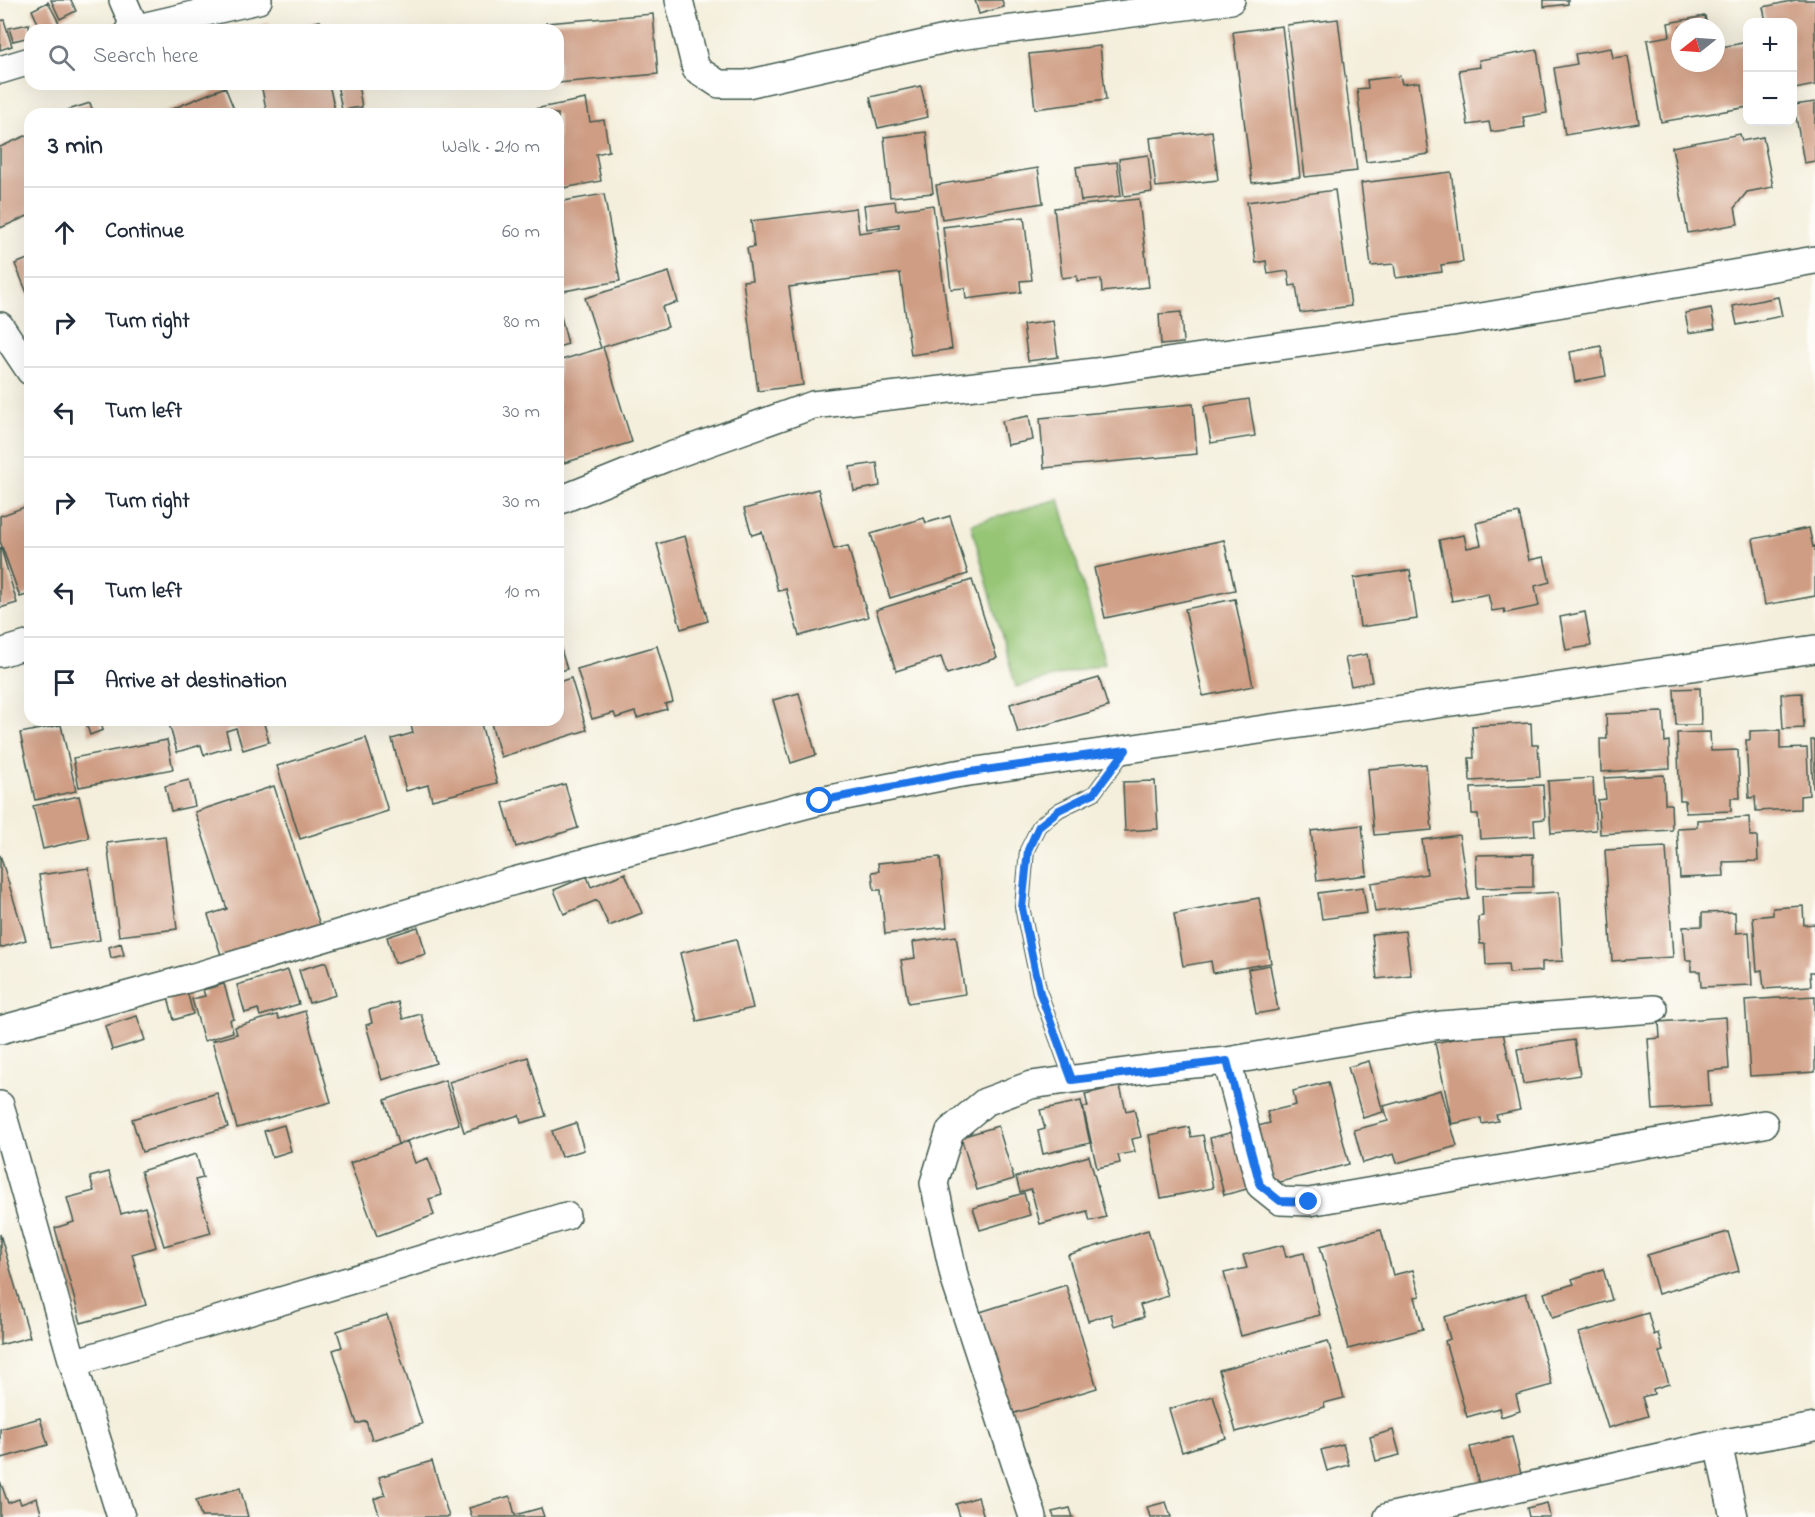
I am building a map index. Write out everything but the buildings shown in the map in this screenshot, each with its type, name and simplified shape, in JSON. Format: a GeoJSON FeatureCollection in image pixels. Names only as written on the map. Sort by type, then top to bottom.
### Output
{"type":"FeatureCollection","features":[{"type":"Feature","properties":{"kind":"street"},"geometry":{"type":"LineString","coordinates":[[123,0],[130,24]]}},
{"type":"Feature","properties":{"kind":"street"},"geometry":{"type":"LineString","coordinates":[[154,24],[258,0]]}},
{"type":"Feature","properties":{"kind":"street"},"geometry":{"type":"LineString","coordinates":[[679,0],[696,69],[719,84],[738,84],[959,36],[1231,0]]}},
{"type":"Feature","properties":{"kind":"street"},"geometry":{"type":"LineString","coordinates":[[0,70],[24,63]]}},
{"type":"Feature","properties":{"kind":"street"},"geometry":{"type":"LineString","coordinates":[[564,499],[665,458],[813,405],[1095,372],[1452,322],[1815,260]]}},
{"type":"Feature","properties":{"kind":"street"},"geometry":{"type":"LineString","coordinates":[[0,326],[24,362]]}},
{"type":"Feature","properties":{"kind":"street"},"geometry":{"type":"LineString","coordinates":[[0,653],[24,646]]}},
{"type":"Feature","properties":{"kind":"street"},"geometry":{"type":"LineString","coordinates":[[0,1030],[187,979],[514,880],[820,801],[956,774],[1815,649]]}},
{"type":"Feature","properties":{"kind":"street"},"geometry":{"type":"LineString","coordinates":[[1033,1517],[955,1280],[934,1183],[950,1131],[984,1102],[1031,1085],[1227,1061],[1441,1025],[1654,1010]]}},
{"type":"Feature","properties":{"kind":"street"},"geometry":{"type":"LineString","coordinates":[[1227,1061],[1260,1185],[1280,1201],[1309,1202],[1764,1124]]}},
{"type":"Feature","properties":{"kind":"street"},"geometry":{"type":"LineString","coordinates":[[0,1105],[73,1363],[121,1517]]}},
{"type":"Feature","properties":{"kind":"street"},"geometry":{"type":"LineString","coordinates":[[73,1363],[566,1216]]}},
{"type":"Feature","properties":{"kind":"street"},"geometry":{"type":"LineString","coordinates":[[1395,1516],[1718,1444],[1815,1427]]}},
{"type":"Feature","properties":{"kind":"street"},"geometry":{"type":"LineString","coordinates":[[1718,1444],[1734,1517]]}},
{"type":"Feature","properties":{"kind":"lane"},"geometry":{"type":"LineString","coordinates":[[1072,1080],[1040,993],[1022,908],[1028,850],[1039,826],[1059,810],[1094,793],[1126,750]]}},
{"type":"Feature","properties":{"kind":"green space"},"geometry":{"type":"Polygon","coordinates":[[[1059,499],[1105,663],[1016,687],[971,524],[1059,499]]]}},
{"type":"Feature","properties":{"kind":"route"},"geometry":{"type":"LineString","coordinates":[[820,801],[956,774],[1126,750],[1094,793],[1059,810],[1039,826],[1028,850],[1022,908],[1040,993],[1072,1080],[1161,1067],[1227,1061],[1260,1185],[1280,1201],[1309,1202]]}}]}
